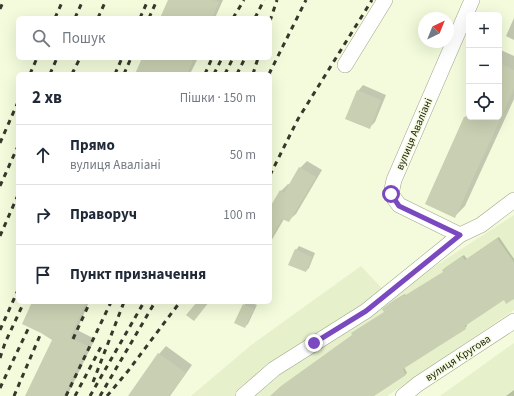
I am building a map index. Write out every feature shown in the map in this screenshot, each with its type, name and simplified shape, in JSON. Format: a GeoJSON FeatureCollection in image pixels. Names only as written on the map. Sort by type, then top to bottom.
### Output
{"type":"FeatureCollection","features":[{"type":"Feature","properties":{"kind":"street"},"geometry":{"type":"LineString","coordinates":[[345,65],[385,0]]}},
{"type":"Feature","properties":{"kind":"street","name":"вулиця Аваліані"},"geometry":{"type":"LineString","coordinates":[[460,235],[399,206],[391,194],[394,180],[472,0]]}},
{"type":"Feature","properties":{"kind":"street"},"geometry":{"type":"LineString","coordinates":[[243,396],[274,369],[366,311],[460,235],[481,225],[514,200]]}},
{"type":"Feature","properties":{"kind":"street","name":"вулиця Кругова"},"geometry":{"type":"LineString","coordinates":[[403,396],[418,384],[514,321]]}},
{"type":"Feature","properties":{"kind":"shaded area"},"geometry":{"type":"Polygon","coordinates":[[[514,215],[514,310],[387,396],[191,396],[250,346],[361,266],[389,296],[514,215]]]}},
{"type":"Feature","properties":{"kind":"shaded area"},"geometry":{"type":"Polygon","coordinates":[[[514,343],[514,396],[440,396],[514,343]]]}},
{"type":"Feature","properties":{"kind":"building"},"geometry":{"type":"Polygon","coordinates":[[[168,0],[213,0],[219,2],[213,16],[161,16],[168,0]]]}},
{"type":"Feature","properties":{"kind":"building"},"geometry":{"type":"Polygon","coordinates":[[[141,60],[193,60],[188,72],[136,72],[141,60]]]}},
{"type":"Feature","properties":{"kind":"building"},"geometry":{"type":"Polygon","coordinates":[[[502,64],[514,70],[514,89],[502,115],[502,64]]]}},
{"type":"Feature","properties":{"kind":"building"},"geometry":{"type":"Polygon","coordinates":[[[357,90],[381,100],[370,129],[345,119],[357,90]]]}},
{"type":"Feature","properties":{"kind":"building"},"geometry":{"type":"Polygon","coordinates":[[[464,117],[466,117],[466,120],[500,120],[455,218],[425,204],[464,117]]]}},
{"type":"Feature","properties":{"kind":"building"},"geometry":{"type":"Polygon","coordinates":[[[299,167],[316,177],[289,222],[282,219],[272,236],[272,204],[280,190],[284,193],[299,167]]]}},
{"type":"Feature","properties":{"kind":"building"},"geometry":{"type":"Polygon","coordinates":[[[497,238],[514,262],[514,299],[506,304],[504,300],[465,326],[466,329],[403,369],[406,375],[374,396],[270,396],[281,386],[352,335],[351,333],[384,312],[382,309],[390,303],[443,272],[442,270],[462,256],[465,260],[497,238]]]}},
{"type":"Feature","properties":{"kind":"building"},"geometry":{"type":"Polygon","coordinates":[[[295,249],[312,257],[306,272],[288,265],[295,249]]]}},
{"type":"Feature","properties":{"kind":"building"},"geometry":{"type":"Polygon","coordinates":[[[31,304],[85,304],[70,338],[88,346],[64,396],[25,396],[52,340],[22,324],[31,304]]]}},
{"type":"Feature","properties":{"kind":"building"},"geometry":{"type":"Polygon","coordinates":[[[195,304],[207,304],[194,321],[186,315],[195,304]]]}},
{"type":"Feature","properties":{"kind":"building"},"geometry":{"type":"Polygon","coordinates":[[[243,304],[254,309],[245,328],[234,323],[243,304]]]}},
{"type":"Feature","properties":{"kind":"building"},"geometry":{"type":"Polygon","coordinates":[[[158,353],[186,373],[169,396],[128,396],[158,353]]]}},
{"type":"Feature","properties":{"kind":"railway"},"geometry":{"type":"LineString","coordinates":[[0,9],[4,0]]}},
{"type":"Feature","properties":{"kind":"railway"},"geometry":{"type":"LineString","coordinates":[[56,16],[63,0]]}},
{"type":"Feature","properties":{"kind":"railway"},"geometry":{"type":"LineString","coordinates":[[76,16],[83,0]]}},
{"type":"Feature","properties":{"kind":"railway"},"geometry":{"type":"LineString","coordinates":[[99,16],[106,0]]}},
{"type":"Feature","properties":{"kind":"railway"},"geometry":{"type":"LineString","coordinates":[[141,16],[148,0]]}},
{"type":"Feature","properties":{"kind":"railway"},"geometry":{"type":"LineString","coordinates":[[150,16],[157,0]]}},
{"type":"Feature","properties":{"kind":"railway"},"geometry":{"type":"LineString","coordinates":[[234,16],[244,0]]}},
{"type":"Feature","properties":{"kind":"railway"},"geometry":{"type":"LineString","coordinates":[[256,16],[264,0]]}},
{"type":"Feature","properties":{"kind":"railway"},"geometry":{"type":"LineString","coordinates":[[272,16],[277,0]]}},
{"type":"Feature","properties":{"kind":"railway"},"geometry":{"type":"LineString","coordinates":[[270,72],[306,0]]}},
{"type":"Feature","properties":{"kind":"railway"},"geometry":{"type":"LineString","coordinates":[[272,171],[298,119],[372,0]]}},
{"type":"Feature","properties":{"kind":"railway"},"geometry":{"type":"LineString","coordinates":[[31,72],[36,60]]}},
{"type":"Feature","properties":{"kind":"railway"},"geometry":{"type":"LineString","coordinates":[[51,72],[56,60]]}},
{"type":"Feature","properties":{"kind":"railway"},"geometry":{"type":"LineString","coordinates":[[73,72],[79,60]]}},
{"type":"Feature","properties":{"kind":"railway"},"geometry":{"type":"LineString","coordinates":[[116,72],[121,60]]}},
{"type":"Feature","properties":{"kind":"railway"},"geometry":{"type":"LineString","coordinates":[[125,72],[130,60]]}},
{"type":"Feature","properties":{"kind":"railway"},"geometry":{"type":"LineString","coordinates":[[206,72],[211,60]]}},
{"type":"Feature","properties":{"kind":"railway"},"geometry":{"type":"LineString","coordinates":[[215,72],[221,60]]}},
{"type":"Feature","properties":{"kind":"railway"},"geometry":{"type":"LineString","coordinates":[[226,72],[232,60]]}},
{"type":"Feature","properties":{"kind":"railway"},"geometry":{"type":"LineString","coordinates":[[238,72],[244,60]]}},
{"type":"Feature","properties":{"kind":"railway"},"geometry":{"type":"LineString","coordinates":[[254,72],[257,60]]}},
{"type":"Feature","properties":{"kind":"railway"},"geometry":{"type":"LineString","coordinates":[[0,143],[16,107]]}},
{"type":"Feature","properties":{"kind":"railway"},"geometry":{"type":"LineString","coordinates":[[0,186],[16,150]]}},
{"type":"Feature","properties":{"kind":"railway"},"geometry":{"type":"LineString","coordinates":[[0,236],[16,200]]}},
{"type":"Feature","properties":{"kind":"railway"},"geometry":{"type":"LineString","coordinates":[[0,330],[16,294]]}},
{"type":"Feature","properties":{"kind":"railway"},"geometry":{"type":"LineString","coordinates":[[0,358],[5,343],[23,304]]}},
{"type":"Feature","properties":{"kind":"railway"},"geometry":{"type":"LineString","coordinates":[[73,339],[89,304]]}},
{"type":"Feature","properties":{"kind":"railway"},"geometry":{"type":"LineString","coordinates":[[66,396],[110,304]]}},
{"type":"Feature","properties":{"kind":"railway"},"geometry":{"type":"LineString","coordinates":[[93,382],[123,304]]}},
{"type":"Feature","properties":{"kind":"railway"},"geometry":{"type":"LineString","coordinates":[[90,396],[143,304]]}},
{"type":"Feature","properties":{"kind":"railway"},"geometry":{"type":"LineString","coordinates":[[100,396],[154,304]]}},
{"type":"Feature","properties":{"kind":"railway"},"geometry":{"type":"LineString","coordinates":[[107,396],[128,371],[178,304]]}},
{"type":"Feature","properties":{"kind":"railway"},"geometry":{"type":"LineString","coordinates":[[0,388],[29,327]]}},
{"type":"Feature","properties":{"kind":"railway"},"geometry":{"type":"LineString","coordinates":[[14,396],[41,333]]}},
{"type":"Feature","properties":{"kind":"railway"},"geometry":{"type":"LineString","coordinates":[[75,396],[102,345]]}},
{"type":"Feature","properties":{"kind":"route"},"geometry":{"type":"LineString","coordinates":[[314,343],[366,311],[460,235],[399,206],[391,194]]}}]}
